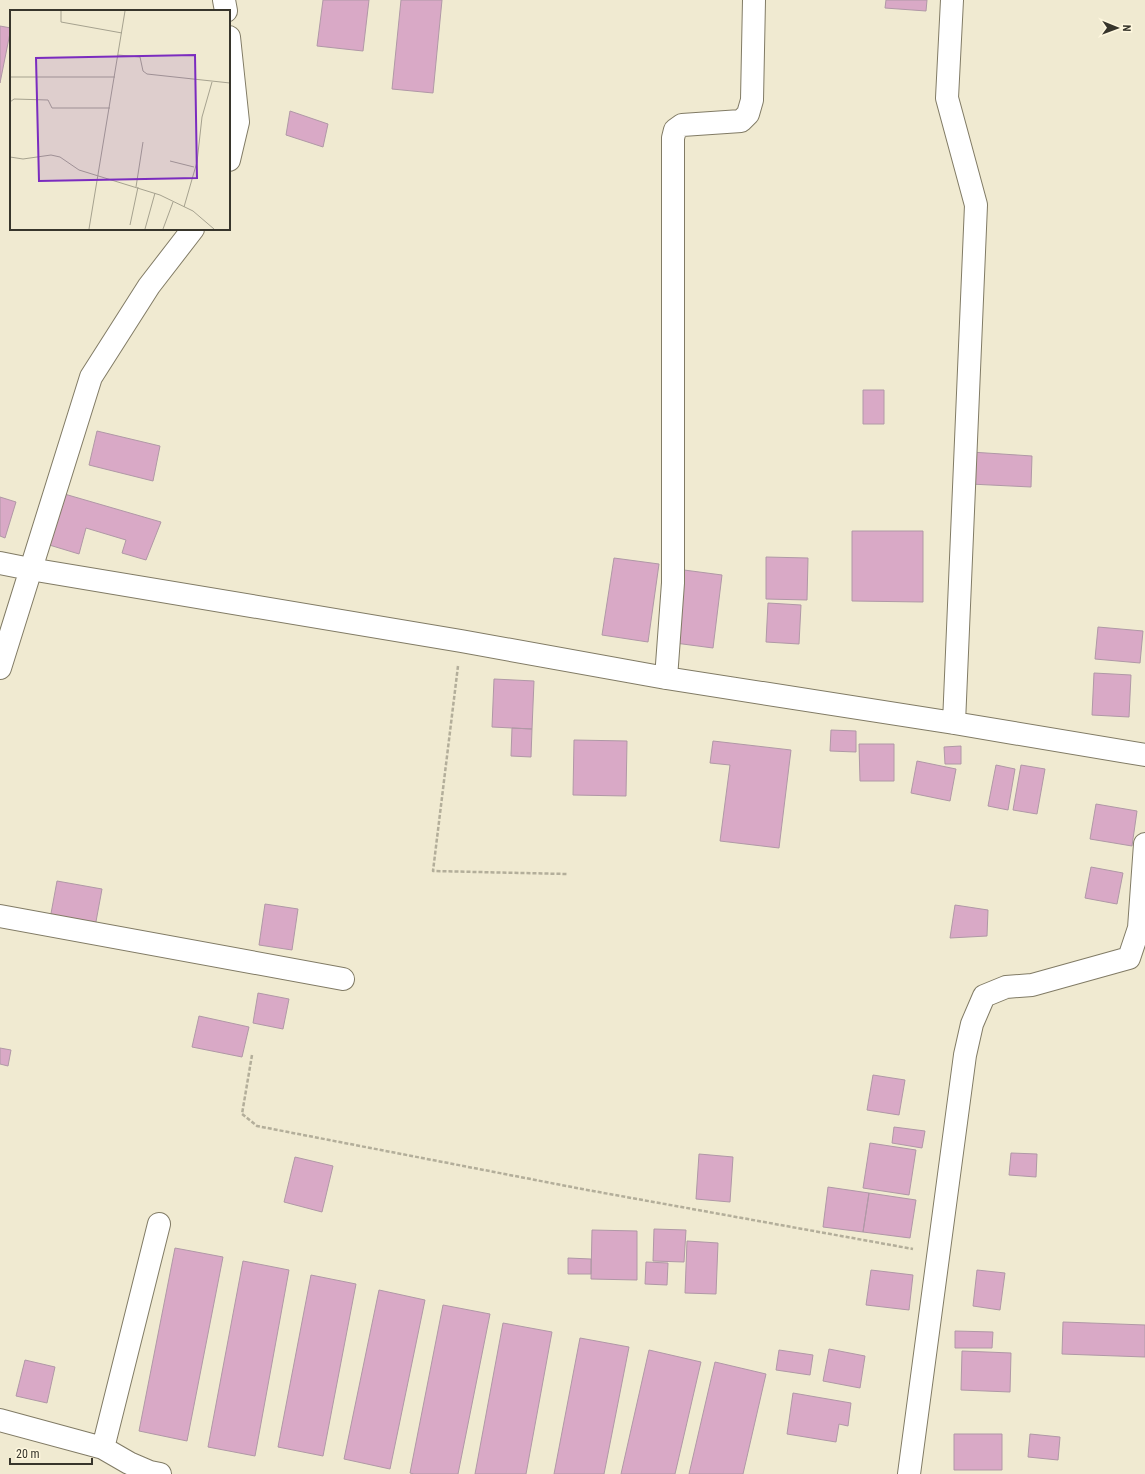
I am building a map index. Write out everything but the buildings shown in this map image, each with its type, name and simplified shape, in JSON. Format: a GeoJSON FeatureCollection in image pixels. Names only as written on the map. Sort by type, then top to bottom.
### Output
{"type":"FeatureCollection","features":[{"type":"Feature","properties":{"kind":"street"},"geometry":{"type":"LineString","coordinates":[[224,0],[226,10]]}},
{"type":"Feature","properties":{"kind":"street"},"geometry":{"type":"LineString","coordinates":[[666,678],[673,583],[673,138],[675,130],[682,125],[741,121],[748,114],[752,100],[754,0]]}},
{"type":"Feature","properties":{"kind":"street"},"geometry":{"type":"LineString","coordinates":[[952,0],[947,98],[976,205],[954,723]]}},
{"type":"Feature","properties":{"kind":"street"},"geometry":{"type":"LineString","coordinates":[[230,46],[238,122],[230,156]]}},
{"type":"Feature","properties":{"kind":"street"},"geometry":{"type":"LineString","coordinates":[[0,668],[91,377],[149,286],[192,230]]}},
{"type":"Feature","properties":{"kind":"street"},"geometry":{"type":"LineString","coordinates":[[0,563],[461,641],[666,678],[954,723],[1145,755]]}},
{"type":"Feature","properties":{"kind":"street"},"geometry":{"type":"LineString","coordinates":[[909,1474],[965,1055],[972,1024],[984,996],[1006,987],[1032,985],[1129,958],[1139,928],[1145,844]]}},
{"type":"Feature","properties":{"kind":"street"},"geometry":{"type":"LineString","coordinates":[[0,916],[343,979]]}},
{"type":"Feature","properties":{"kind":"street"},"geometry":{"type":"LineString","coordinates":[[103,1448],[159,1224]]}},
{"type":"Feature","properties":{"kind":"street"},"geometry":{"type":"LineString","coordinates":[[0,1420],[103,1448],[129,1463],[150,1472],[160,1474]]}},
{"type":"Feature","properties":{"kind":"path"},"geometry":{"type":"LineString","coordinates":[[461,641],[433,871],[567,874]]}},
{"type":"Feature","properties":{"kind":"path"},"geometry":{"type":"LineString","coordinates":[[252,1055],[242,1114],[257,1126],[582,1189],[939,1254]]}}]}
